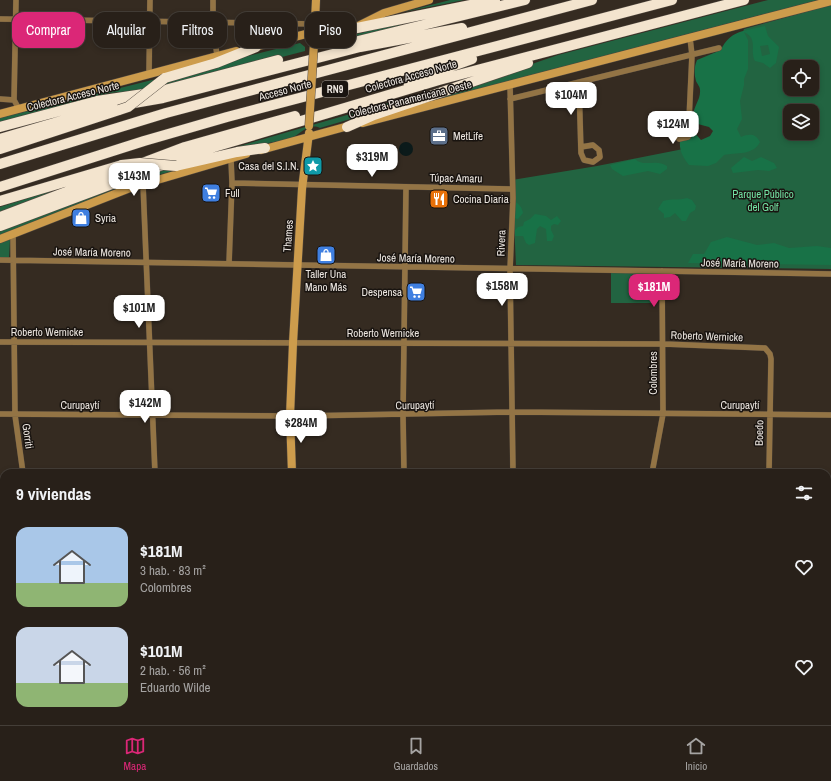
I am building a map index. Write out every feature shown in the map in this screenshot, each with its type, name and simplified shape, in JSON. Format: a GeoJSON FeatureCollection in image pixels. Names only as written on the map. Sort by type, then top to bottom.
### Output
{"type":"FeatureCollection","features":[{"type":"Feature","properties":{"kind":"highway"},"geometry":{"type":"LineString","coordinates":[[356,28],[495,0]]}},
{"type":"Feature","properties":{"kind":"highway","name":"Colectora Acceso Norte"},"geometry":{"type":"LineString","coordinates":[[0,127],[97,101],[156,92],[292,56],[524,0]]}},
{"type":"Feature","properties":{"kind":"highway","name":"Acceso Norte"},"geometry":{"type":"LineString","coordinates":[[0,164],[166,113],[592,0]]}},
{"type":"Feature","properties":{"kind":"highway","name":"Acceso Norte"},"geometry":{"type":"LineString","coordinates":[[0,187],[144,141],[227,117],[672,0]]}},
{"type":"Feature","properties":{"kind":"highway","name":"Colectora Acceso Norte"},"geometry":{"type":"LineString","coordinates":[[0,226],[198,152],[439,80],[744,0]]}},
{"type":"Feature","properties":{"kind":"highway"},"geometry":{"type":"LineString","coordinates":[[0,139],[105,108],[163,98],[360,47],[527,17]]}},
{"type":"Feature","properties":{"kind":"highway"},"geometry":{"type":"LineString","coordinates":[[0,217],[185,147],[322,109],[421,78],[523,39]]}},
{"type":"Feature","properties":{"kind":"highway"},"geometry":{"type":"LineString","coordinates":[[347,127],[374,115],[588,41]]}},
{"type":"Feature","properties":{"kind":"highway"},"geometry":{"type":"LineString","coordinates":[[0,149],[128,107],[165,78],[216,63],[254,48]]}},
{"type":"Feature","properties":{"kind":"highway"},"geometry":{"type":"LineString","coordinates":[[0,201],[122,164],[140,162],[176,166],[237,152],[265,148]]}},
{"type":"Feature","properties":{"kind":"street"},"geometry":{"type":"LineString","coordinates":[[16,0],[16,12]]}},
{"type":"Feature","properties":{"kind":"street"},"geometry":{"type":"LineString","coordinates":[[150,0],[150,12]]}},
{"type":"Feature","properties":{"kind":"street"},"geometry":{"type":"LineString","coordinates":[[213,0],[213,12]]}},
{"type":"Feature","properties":{"kind":"street","name":"Thames"},"geometry":{"type":"LineString","coordinates":[[315,12],[316,0]]}},
{"type":"Feature","properties":{"kind":"street"},"geometry":{"type":"LineString","coordinates":[[356,27],[384,13],[409,3],[429,0]]}},
{"type":"Feature","properties":{"kind":"street","name":"Colectora Panamericana Oeste"},"geometry":{"type":"LineString","coordinates":[[0,239],[143,184],[265,148],[831,1]]}},
{"type":"Feature","properties":{"kind":"street"},"geometry":{"type":"LineString","coordinates":[[0,19],[12,20]]}},
{"type":"Feature","properties":{"kind":"street"},"geometry":{"type":"LineString","coordinates":[[227,23],[305,27]]}},
{"type":"Feature","properties":{"kind":"street"},"geometry":{"type":"LineString","coordinates":[[689,120],[692,55],[690,38]]}},
{"type":"Feature","properties":{"kind":"street"},"geometry":{"type":"LineString","coordinates":[[15,48],[14,100],[19,109]]}},
{"type":"Feature","properties":{"kind":"street"},"geometry":{"type":"LineString","coordinates":[[149,48],[149,74]]}},
{"type":"Feature","properties":{"kind":"street"},"geometry":{"type":"LineString","coordinates":[[216,48],[217,56]]}},
{"type":"Feature","properties":{"kind":"street"},"geometry":{"type":"LineString","coordinates":[[0,114],[252,48]]}},
{"type":"Feature","properties":{"kind":"street","name":"Thames"},"geometry":{"type":"LineString","coordinates":[[292,469],[290,416],[297,265],[302,185],[310,126],[314,48]]}},
{"type":"Feature","properties":{"kind":"street"},"geometry":{"type":"LineString","coordinates":[[510,99],[579,84],[719,48]]}},
{"type":"Feature","properties":{"kind":"street"},"geometry":{"type":"LineString","coordinates":[[579,84],[581,147]]}},
{"type":"Feature","properties":{"kind":"street","name":"Rivera"},"geometry":{"type":"LineString","coordinates":[[510,85],[512,189],[510,270],[513,469]]}},
{"type":"Feature","properties":{"kind":"street"},"geometry":{"type":"LineString","coordinates":[[0,99],[14,100]]}},
{"type":"Feature","properties":{"kind":"street"},"geometry":{"type":"LineString","coordinates":[[229,264],[232,183],[230,159]]}},
{"type":"Feature","properties":{"kind":"street","name":"Túpac Amaru"},"geometry":{"type":"LineString","coordinates":[[232,183],[512,189]]}},
{"type":"Feature","properties":{"kind":"street"},"geometry":{"type":"LineString","coordinates":[[143,184],[148,343],[155,469]]}},
{"type":"Feature","properties":{"kind":"street"},"geometry":{"type":"LineString","coordinates":[[404,469],[404,268],[406,187]]}},
{"type":"Feature","properties":{"kind":"street","name":"Gorriti"},"geometry":{"type":"LineString","coordinates":[[13,234],[15,415],[22,469]]}},
{"type":"Feature","properties":{"kind":"street","name":"José María Moreno"},"geometry":{"type":"LineString","coordinates":[[0,260],[510,270],[831,274]]}},
{"type":"Feature","properties":{"kind":"street","name":"Colombres"},"geometry":{"type":"LineString","coordinates":[[653,469],[663,414],[664,344],[662,271]]}},
{"type":"Feature","properties":{"kind":"street","name":"Roberto Wernicke"},"geometry":{"type":"LineString","coordinates":[[0,342],[664,344],[765,348]]}},
{"type":"Feature","properties":{"kind":"street","name":"Boedo"},"geometry":{"type":"LineString","coordinates":[[765,348],[770,354],[769,469]]}},
{"type":"Feature","properties":{"kind":"street","name":"Curupaytí"},"geometry":{"type":"LineString","coordinates":[[0,414],[290,416],[512,412],[831,415]]}},
{"type":"Feature","properties":{"kind":"green space"},"geometry":{"type":"Polygon","coordinates":[[[450,0],[464,0],[404,12],[450,0]]]}},
{"type":"Feature","properties":{"kind":"green space"},"geometry":{"type":"Polygon","coordinates":[[[768,0],[818,0],[405,108],[558,55],[768,0]]]}},
{"type":"Feature","properties":{"kind":"green space","name":"Parque Público del Golf"},"geometry":{"type":"Polygon","coordinates":[[[831,5],[831,269],[516,265],[512,180],[597,166],[734,139],[738,45],[744,29],[831,5]]]}},
{"type":"Feature","properties":{"kind":"green space"},"geometry":{"type":"Polygon","coordinates":[[[480,8],[356,39],[356,34],[388,24],[480,8]]]}},
{"type":"Feature","properties":{"kind":"green space"},"geometry":{"type":"Polygon","coordinates":[[[765,26],[768,36],[779,47],[776,63],[770,68],[763,63],[755,61],[753,57],[751,38],[744,32],[748,40],[748,69],[744,79],[740,101],[742,119],[737,129],[741,137],[752,135],[760,142],[753,150],[744,153],[724,155],[716,163],[708,166],[689,165],[682,154],[680,141],[673,134],[673,128],[684,121],[701,140],[710,136],[713,131],[709,127],[694,123],[693,113],[700,94],[695,73],[695,65],[697,60],[721,50],[729,39],[739,32],[765,26]],[[768,45],[760,46],[762,56],[770,54],[768,45]]]}},
{"type":"Feature","properties":{"kind":"green space"},"geometry":{"type":"Polygon","coordinates":[[[300,43],[305,47],[305,51],[159,89],[109,93],[0,122],[0,118],[280,48],[297,48],[297,44],[300,43]]]}},
{"type":"Feature","properties":{"kind":"green space"},"geometry":{"type":"Polygon","coordinates":[[[489,74],[391,107],[320,128],[308,128],[289,139],[212,154],[489,74]]]}},
{"type":"Feature","properties":{"kind":"green space"},"geometry":{"type":"Polygon","coordinates":[[[744,157],[752,161],[761,157],[774,163],[777,168],[769,171],[758,170],[733,173],[731,168],[744,157]]]}},
{"type":"Feature","properties":{"kind":"green space"},"geometry":{"type":"Polygon","coordinates":[[[635,159],[642,163],[663,164],[667,166],[667,169],[660,174],[648,171],[623,176],[612,169],[610,165],[635,159]]]}},
{"type":"Feature","properties":{"kind":"green space"},"geometry":{"type":"Polygon","coordinates":[[[166,168],[177,170],[138,180],[166,168]]]}},
{"type":"Feature","properties":{"kind":"green space"},"geometry":{"type":"Polygon","coordinates":[[[73,184],[0,215],[0,207],[73,184]]]}},
{"type":"Feature","properties":{"kind":"green space"},"geometry":{"type":"Polygon","coordinates":[[[126,185],[0,235],[0,231],[77,201],[126,185]]]}},
{"type":"Feature","properties":{"kind":"green space"},"geometry":{"type":"Polygon","coordinates":[[[687,198],[692,200],[696,206],[695,210],[690,213],[686,221],[682,221],[675,213],[670,217],[664,218],[664,214],[658,209],[663,201],[687,198]]]}},
{"type":"Feature","properties":{"kind":"green space"},"geometry":{"type":"Polygon","coordinates":[[[514,201],[523,211],[518,219],[510,215],[510,204],[514,201]]]}},
{"type":"Feature","properties":{"kind":"green space"},"geometry":{"type":"Polygon","coordinates":[[[535,214],[546,216],[551,220],[557,216],[561,221],[558,225],[554,224],[551,226],[554,236],[552,241],[547,241],[546,229],[540,226],[537,229],[535,243],[529,245],[526,243],[523,236],[515,236],[515,230],[518,227],[523,226],[524,222],[535,214]]]}},
{"type":"Feature","properties":{"kind":"green space"},"geometry":{"type":"Polygon","coordinates":[[[727,237],[757,245],[774,243],[789,248],[817,246],[831,248],[831,265],[688,263],[693,254],[704,254],[711,242],[727,237]]]}},
{"type":"Feature","properties":{"kind":"green space"},"geometry":{"type":"Polygon","coordinates":[[[10,239],[9,258],[0,258],[0,243],[10,239]]]}},
{"type":"Feature","properties":{"kind":"green space"},"geometry":{"type":"Polygon","coordinates":[[[611,273],[653,273],[656,276],[656,303],[611,303],[611,273]]]}},
{"type":"Feature","properties":{"kind":"shaded area"},"geometry":{"type":"Polygon","coordinates":[[[406,142],[411,144],[413,149],[411,154],[406,156],[401,154],[399,149],[401,144],[406,142]]]}},
{"type":"Feature","properties":{"kind":"place","name":"MetLife"},"geometry":{"type":"Point","coordinates":[439,136]}},
{"type":"Feature","properties":{"kind":"place","name":"Casa del S.I.N."},"geometry":{"type":"Point","coordinates":[313,166]}},
{"type":"Feature","properties":{"kind":"place","name":"Full"},"geometry":{"type":"Point","coordinates":[211,193]}},
{"type":"Feature","properties":{"kind":"place","name":"Cocina Diaria"},"geometry":{"type":"Point","coordinates":[439,199]}},
{"type":"Feature","properties":{"kind":"place","name":"Syria"},"geometry":{"type":"Point","coordinates":[81,218]}},
{"type":"Feature","properties":{"kind":"place","name":"Taller Una Mano Más"},"geometry":{"type":"Point","coordinates":[326,255]}},
{"type":"Feature","properties":{"kind":"place","name":"Despensa"},"geometry":{"type":"Point","coordinates":[416,292]}}]}
